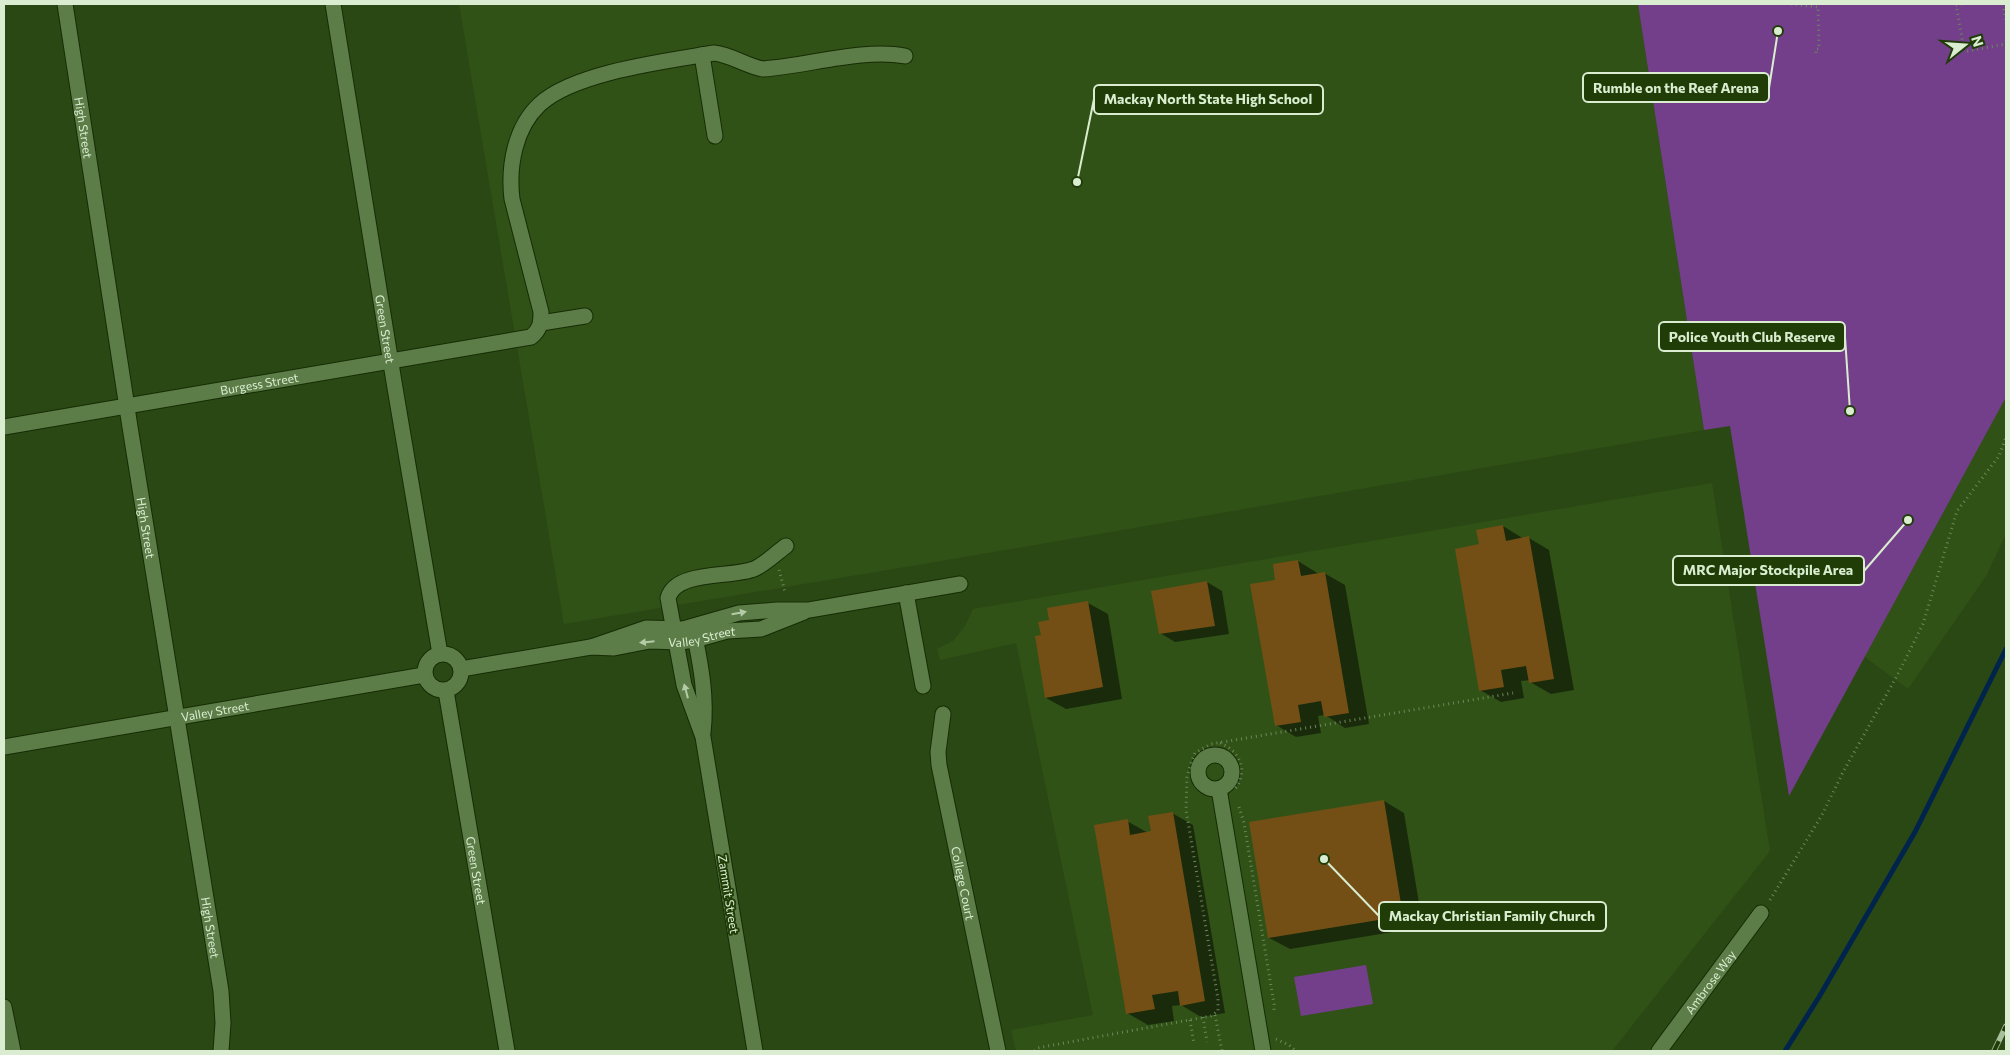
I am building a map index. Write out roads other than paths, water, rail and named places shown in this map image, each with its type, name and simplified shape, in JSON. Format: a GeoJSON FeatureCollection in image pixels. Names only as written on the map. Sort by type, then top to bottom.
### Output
{"type":"FeatureCollection","features":[{"type":"Feature","properties":{"kind":"street","name":"High Street"},"geometry":{"type":"LineString","coordinates":[[65,4],[127,407],[222,991],[223,1023],[221,1051]]}},
{"type":"Feature","properties":{"kind":"street","name":"Green Street"},"geometry":{"type":"LineString","coordinates":[[333,4],[390,362],[440,654]]}},
{"type":"Feature","properties":{"kind":"street"},"geometry":{"type":"LineString","coordinates":[[585,316],[541,323],[541,312],[512,199],[510,180],[516,143],[531,115],[540,104],[555,93],[585,80],[714,52],[763,69],[843,58],[893,54],[905,56]]}},
{"type":"Feature","properties":{"kind":"street"},"geometry":{"type":"LineString","coordinates":[[702,55],[715,136]]}},
{"type":"Feature","properties":{"kind":"street","name":"Burgess Street"},"geometry":{"type":"LineString","coordinates":[[4,427],[514,341],[531,337],[538,332],[541,323]]}},
{"type":"Feature","properties":{"kind":"street","name":"Zammit Street"},"geometry":{"type":"LineString","coordinates":[[755,1051],[703,737],[687,695],[668,598],[679,583],[754,568],[786,546]]}},
{"type":"Feature","properties":{"kind":"street","name":"Valley Street"},"geometry":{"type":"LineString","coordinates":[[461,670],[591,647],[646,628],[675,636],[761,629],[809,610],[960,584]]}},
{"type":"Feature","properties":{"kind":"street"},"geometry":{"type":"LineString","coordinates":[[906,593],[923,686]]}},
{"type":"Feature","properties":{"kind":"street","name":"Zammit Street"},"geometry":{"type":"LineString","coordinates":[[694,634],[705,696],[703,737]]}},
{"type":"Feature","properties":{"kind":"street"},"geometry":{"type":"LineString","coordinates":[[440,654],[451,656],[459,664],[461,670],[456,686],[446,691],[434,689],[426,681],[424,675],[426,664],[434,656],[440,654]]}},
{"type":"Feature","properties":{"kind":"street","name":"Valley Street"},"geometry":{"type":"LineString","coordinates":[[4,746],[424,675]]}},
{"type":"Feature","properties":{"kind":"street","name":"Green Street"},"geometry":{"type":"LineString","coordinates":[[446,691],[507,1051]]}},
{"type":"Feature","properties":{"kind":"street","name":"College Court"},"geometry":{"type":"LineString","coordinates":[[943,714],[938,752],[939,765],[998,1051]]}},
{"type":"Feature","properties":{"kind":"street"},"geometry":{"type":"LineString","coordinates":[[1226,791],[1262,1051],[1273,1051]]}},
{"type":"Feature","properties":{"kind":"street","name":"Ambrose Way"},"geometry":{"type":"LineString","coordinates":[[1659,1051],[1761,913]]}},
{"type":"Feature","properties":{"kind":"street"},"geometry":{"type":"LineString","coordinates":[[4,1007],[13,1051]]}},
{"type":"Feature","properties":{"kind":"waterway"},"geometry":{"type":"LineString","coordinates":[[1785,1051],[1819,997],[1915,832],[2006,649]]}},
{"type":"Feature","properties":{"kind":"railway"},"geometry":{"type":"LineString","coordinates":[[1994,1051],[2006,1026]]}},
{"type":"Feature","properties":{"kind":"place","name":"Rumble on the Reef Arena"},"geometry":{"type":"Point","coordinates":[1778,31]}},
{"type":"Feature","properties":{"kind":"place","name":"Mackay North State High School"},"geometry":{"type":"Point","coordinates":[1077,182]}},
{"type":"Feature","properties":{"kind":"place","name":"Police Youth Club Reserve"},"geometry":{"type":"Point","coordinates":[1850,411]}},
{"type":"Feature","properties":{"kind":"place","name":"MRC Major Stockpile Area"},"geometry":{"type":"Point","coordinates":[1908,520]}},
{"type":"Feature","properties":{"kind":"place","name":"Mackay Christian Family Church"},"geometry":{"type":"Point","coordinates":[1324,859]}}]}
